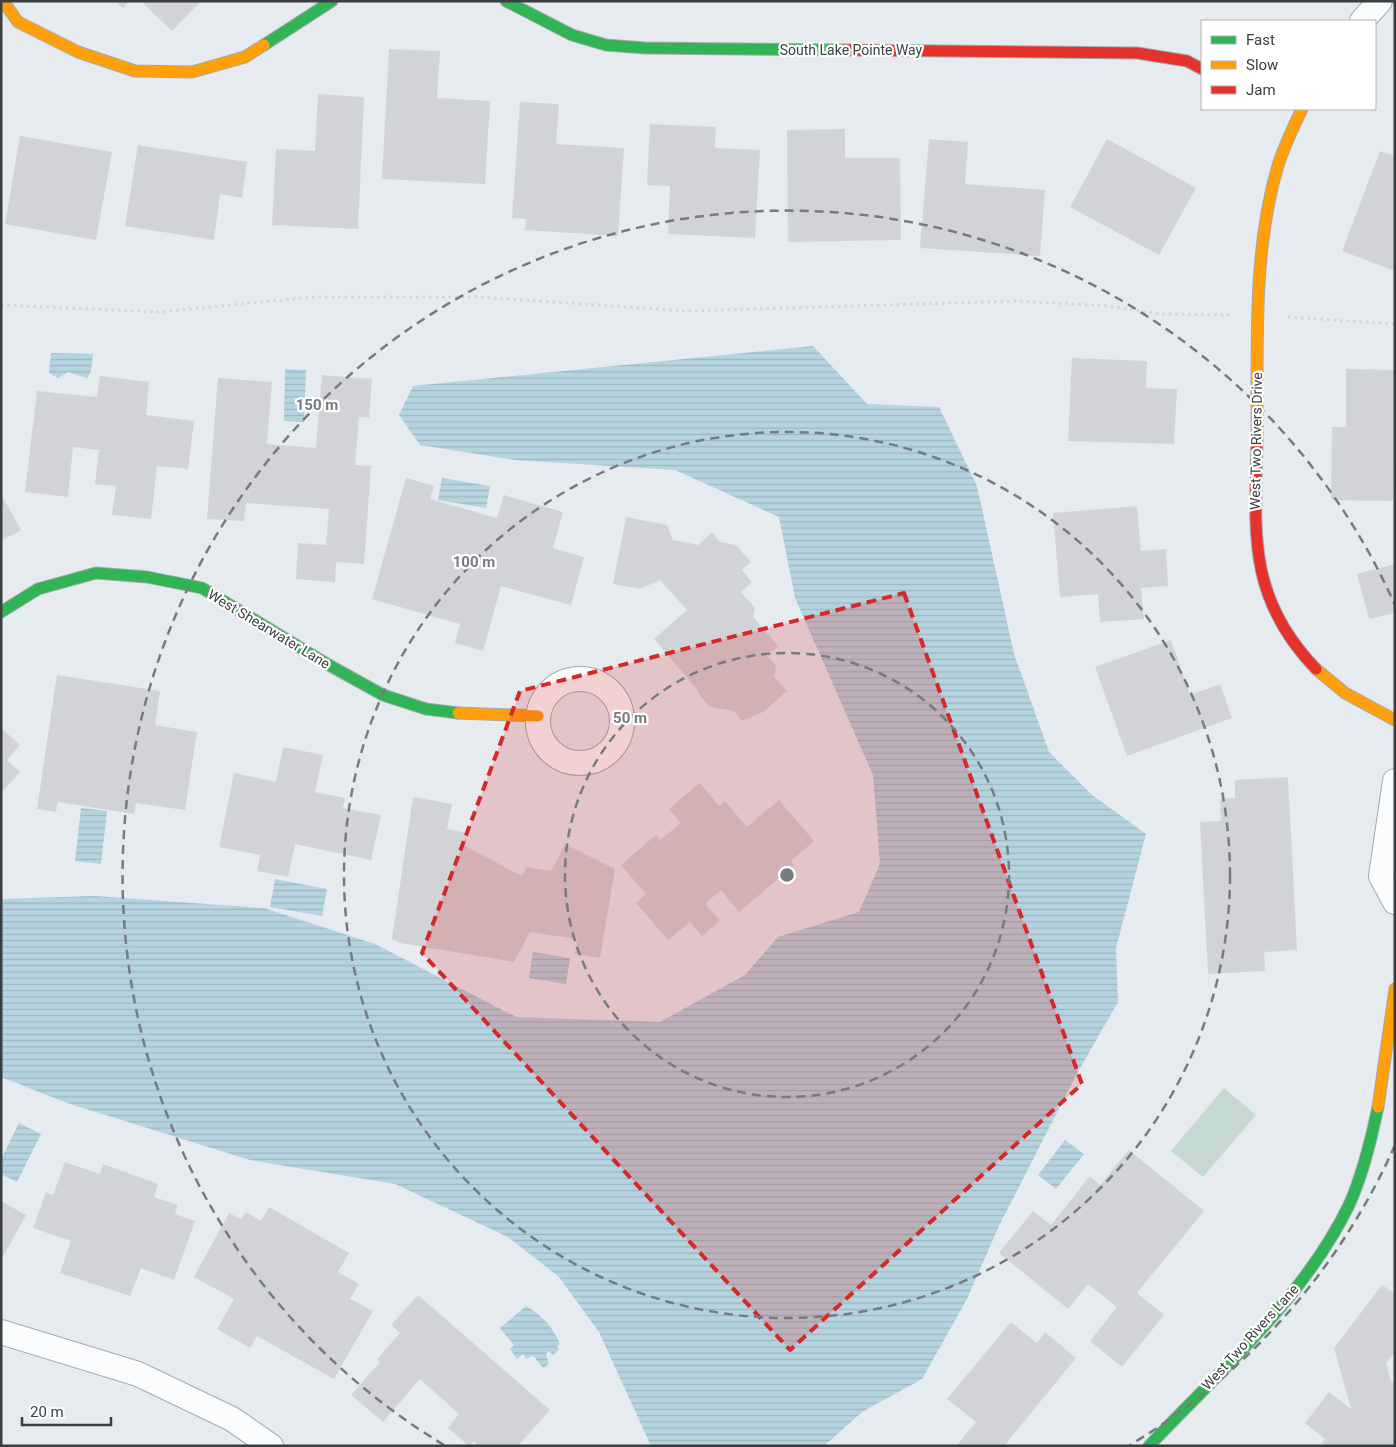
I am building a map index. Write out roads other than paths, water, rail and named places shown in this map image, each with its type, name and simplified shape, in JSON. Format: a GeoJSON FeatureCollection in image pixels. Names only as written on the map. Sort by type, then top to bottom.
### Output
{"type":"FeatureCollection","features":[{"type":"Feature","properties":{"kind":"street"},"geometry":{"type":"LineString","coordinates":[[3,1],[18,22],[78,52],[135,71],[192,72],[245,57],[332,1]]}},
{"type":"Feature","properties":{"kind":"street","name":"South Lake Pointe Way"},"geometry":{"type":"LineString","coordinates":[[506,1],[572,35],[606,45],[645,48],[1137,53],[1187,61],[1201,68]]}},
{"type":"Feature","properties":{"kind":"street"},"geometry":{"type":"LineString","coordinates":[[1363,20],[1380,1]]}},
{"type":"Feature","properties":{"kind":"street","name":"West Two Rivers Drive"},"geometry":{"type":"LineString","coordinates":[[1295,111],[1271,193],[1262,241],[1255,528],[1260,569],[1270,602],[1289,636],[1315,668],[1346,693],[1395,720]]}},
{"type":"Feature","properties":{"kind":"street","name":"West Shearwater Lane"},"geometry":{"type":"LineString","coordinates":[[1,612],[38,589],[96,573],[157,579],[202,588],[327,664],[383,695],[426,709],[479,715],[538,716]]}},
{"type":"Feature","properties":{"kind":"street"},"geometry":{"type":"LineString","coordinates":[[1395,781],[1380,876],[1395,902]]}},
{"type":"Feature","properties":{"kind":"street","name":"West Two Rivers Lane"},"geometry":{"type":"LineString","coordinates":[[1149,1446],[1286,1301],[1319,1257],[1348,1204],[1368,1152],[1379,1102],[1395,989]]}},
{"type":"Feature","properties":{"kind":"street"},"geometry":{"type":"LineString","coordinates":[[1,1332],[138,1374],[232,1419],[271,1446]]}},
{"type":"Feature","properties":{"kind":"water"},"geometry":{"type":"Polygon","coordinates":[[[813,346],[867,404],[939,407],[977,486],[1014,654],[1049,752],[1092,795],[1146,834],[1116,948],[1118,1002],[1075,1077],[998,1228],[967,1299],[922,1379],[862,1412],[824,1446],[651,1446],[599,1332],[559,1277],[508,1237],[395,1184],[250,1160],[67,1103],[1,1077],[1,899],[95,896],[264,908],[375,944],[516,1017],[660,1022],[745,975],[778,937],[859,912],[880,864],[873,775],[795,598],[779,517],[675,470],[514,460],[420,445],[399,415],[413,386],[813,346]]]}},
{"type":"Feature","properties":{"kind":"water"},"geometry":{"type":"Polygon","coordinates":[[[51,353],[93,354],[91,372],[87,378],[68,372],[58,378],[49,373],[51,353]]]}},
{"type":"Feature","properties":{"kind":"water"},"geometry":{"type":"Polygon","coordinates":[[[285,369],[306,370],[304,422],[284,421],[285,369]]]}},
{"type":"Feature","properties":{"kind":"water"},"geometry":{"type":"Polygon","coordinates":[[[442,478],[490,486],[486,508],[438,500],[442,478]]]}},
{"type":"Feature","properties":{"kind":"water"},"geometry":{"type":"Polygon","coordinates":[[[81,808],[107,811],[101,864],[75,861],[81,808]]]}},
{"type":"Feature","properties":{"kind":"water"},"geometry":{"type":"Polygon","coordinates":[[[275,879],[327,889],[322,916],[270,907],[275,879]]]}},
{"type":"Feature","properties":{"kind":"water"},"geometry":{"type":"Polygon","coordinates":[[[533,952],[570,958],[566,984],[529,978],[533,952]]]}},
{"type":"Feature","properties":{"kind":"water"},"geometry":{"type":"Polygon","coordinates":[[[19,1123],[41,1134],[17,1182],[1,1174],[1,1159],[19,1123]]]}},
{"type":"Feature","properties":{"kind":"water"},"geometry":{"type":"Polygon","coordinates":[[[1065,1140],[1084,1154],[1056,1189],[1038,1175],[1065,1140]]]}},
{"type":"Feature","properties":{"kind":"water"},"geometry":{"type":"Polygon","coordinates":[[[526,1306],[546,1322],[560,1344],[557,1346],[559,1349],[553,1355],[549,1351],[546,1354],[549,1364],[543,1368],[533,1355],[527,1359],[523,1354],[517,1359],[510,1349],[514,1345],[500,1328],[526,1306]]]}}]}
